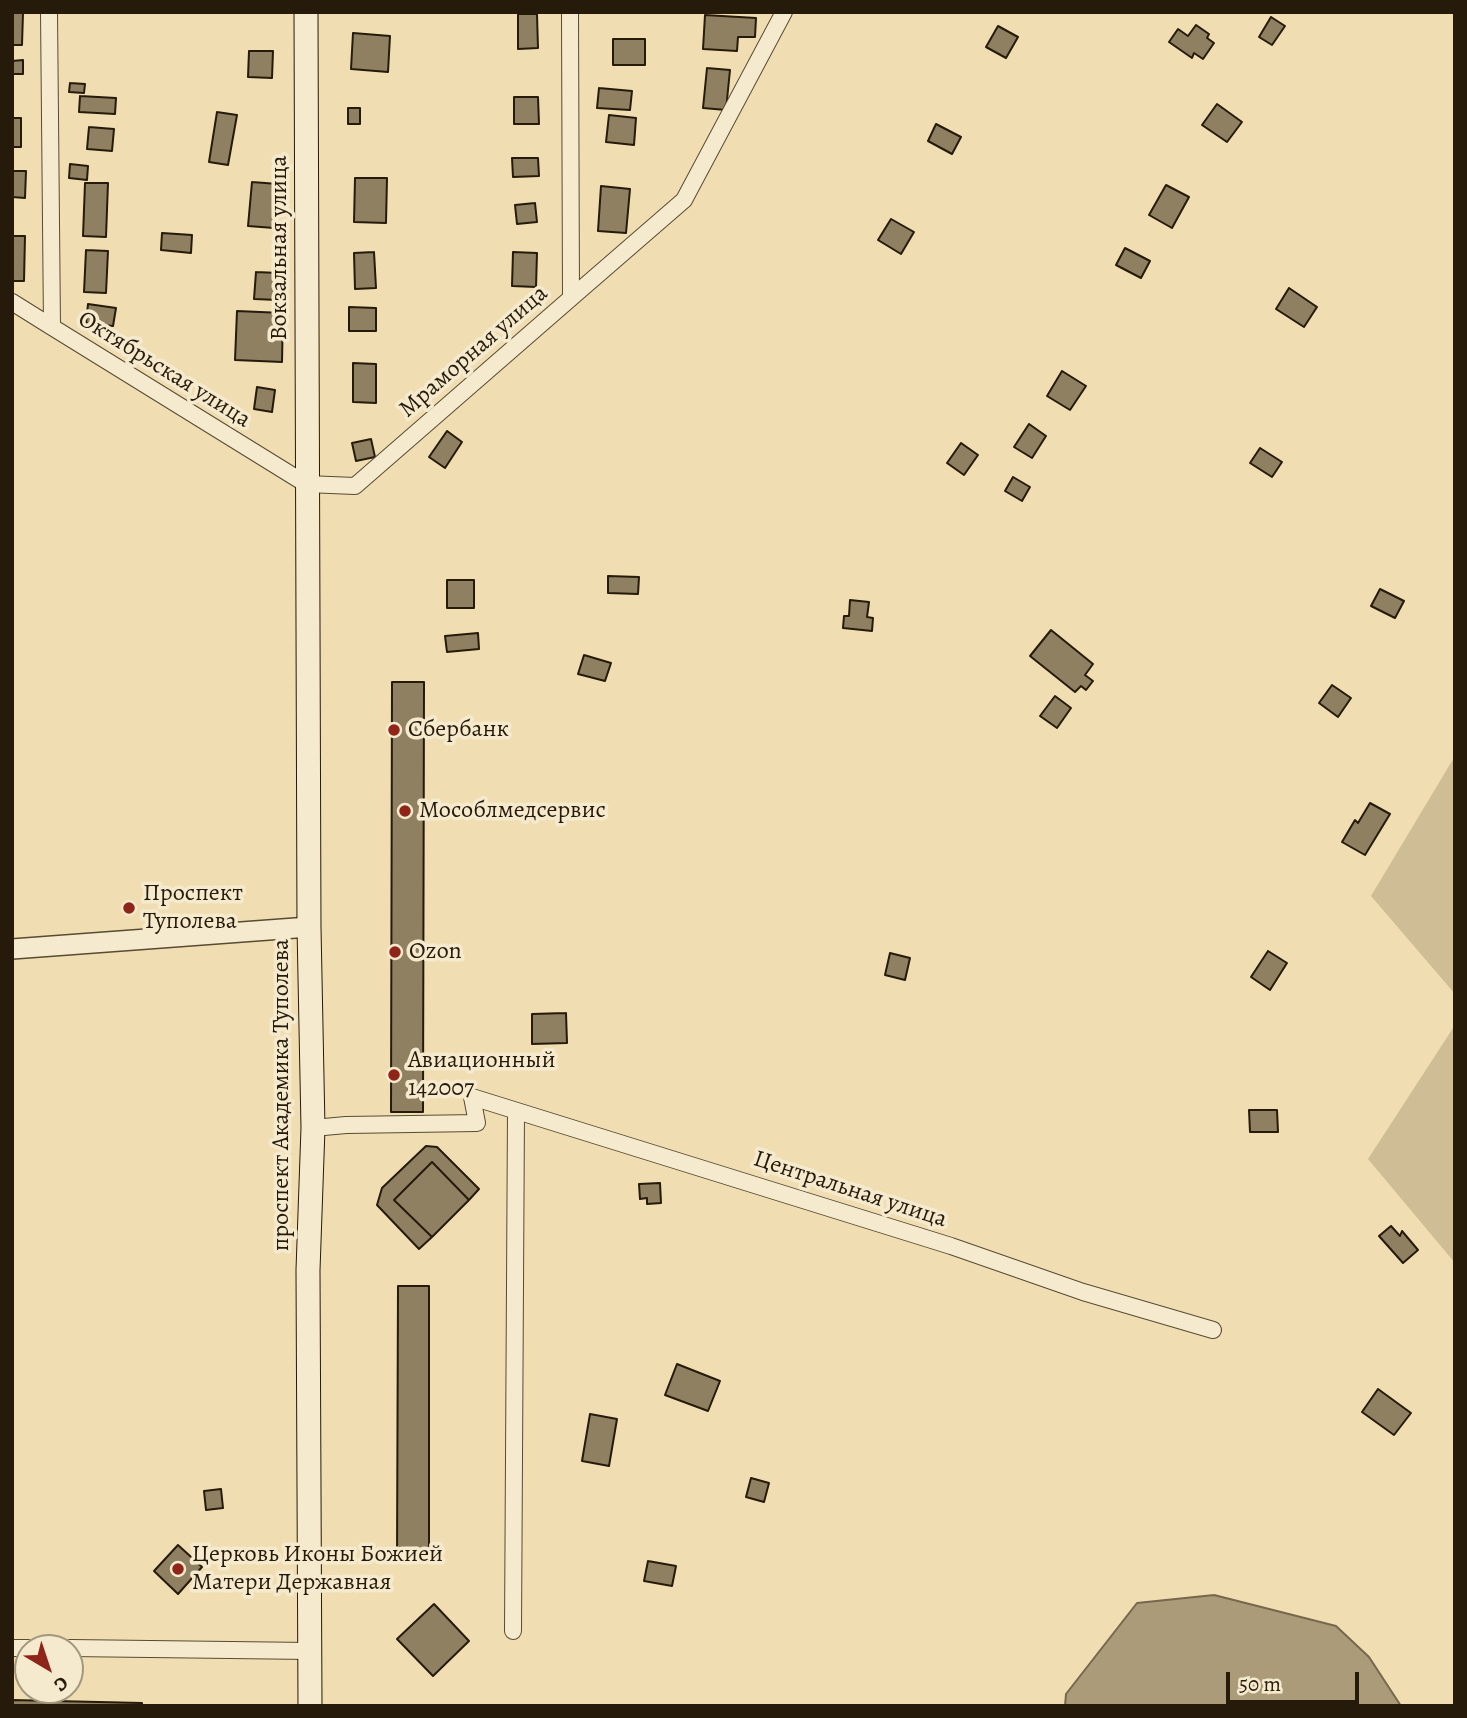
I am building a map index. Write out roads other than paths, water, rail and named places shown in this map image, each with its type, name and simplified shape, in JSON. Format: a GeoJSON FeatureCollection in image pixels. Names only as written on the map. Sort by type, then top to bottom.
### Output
{"type":"FeatureCollection","features":[{"type":"Feature","properties":{"kind":"main road","name":"Вокзальная улица"},"geometry":{"type":"LineString","coordinates":[[306,12],[306,484]]}},
{"type":"Feature","properties":{"kind":"main road","name":"проспект Академика Туполева"},"geometry":{"type":"LineString","coordinates":[[306,484],[313,1128],[308,1270],[310,1706]]}},
{"type":"Feature","properties":{"kind":"street","name":"Октябрьская улица"},"geometry":{"type":"LineString","coordinates":[[49,12],[52,327],[306,484]]}},
{"type":"Feature","properties":{"kind":"street","name":"Мраморная улица"},"geometry":{"type":"LineString","coordinates":[[306,484],[355,486],[571,298],[570,12]]}},
{"type":"Feature","properties":{"kind":"street"},"geometry":{"type":"LineString","coordinates":[[571,298],[684,200],[784,12]]}},
{"type":"Feature","properties":{"kind":"street"},"geometry":{"type":"LineString","coordinates":[[12,302],[52,327]]}},
{"type":"Feature","properties":{"kind":"street"},"geometry":{"type":"LineString","coordinates":[[12,949],[309,927]]}},
{"type":"Feature","properties":{"kind":"street","name":"Центральная улица"},"geometry":{"type":"LineString","coordinates":[[313,1128],[477,1123],[472,1097],[951,1246],[1083,1292],[1213,1330]]}},
{"type":"Feature","properties":{"kind":"street"},"geometry":{"type":"LineString","coordinates":[[513,1631],[516,1111]]}},
{"type":"Feature","properties":{"kind":"street"},"geometry":{"type":"LineString","coordinates":[[84,1648],[310,1651]]}},
{"type":"Feature","properties":{"kind":"place","name":"Сбербанк"},"geometry":{"type":"Point","coordinates":[394,730]}},
{"type":"Feature","properties":{"kind":"place","name":"Мособлмедсервис"},"geometry":{"type":"Point","coordinates":[405,811]}},
{"type":"Feature","properties":{"kind":"place","name":"Проспект Туполева"},"geometry":{"type":"Point","coordinates":[129,908]}},
{"type":"Feature","properties":{"kind":"place","name":"Ozon"},"geometry":{"type":"Point","coordinates":[395,952]}},
{"type":"Feature","properties":{"kind":"place","name":"Авиационный 142007"},"geometry":{"type":"Point","coordinates":[394,1075]}},
{"type":"Feature","properties":{"kind":"place","name":"Церковь Иконы Божией Матери Державная"},"geometry":{"type":"Point","coordinates":[178,1569]}}]}
